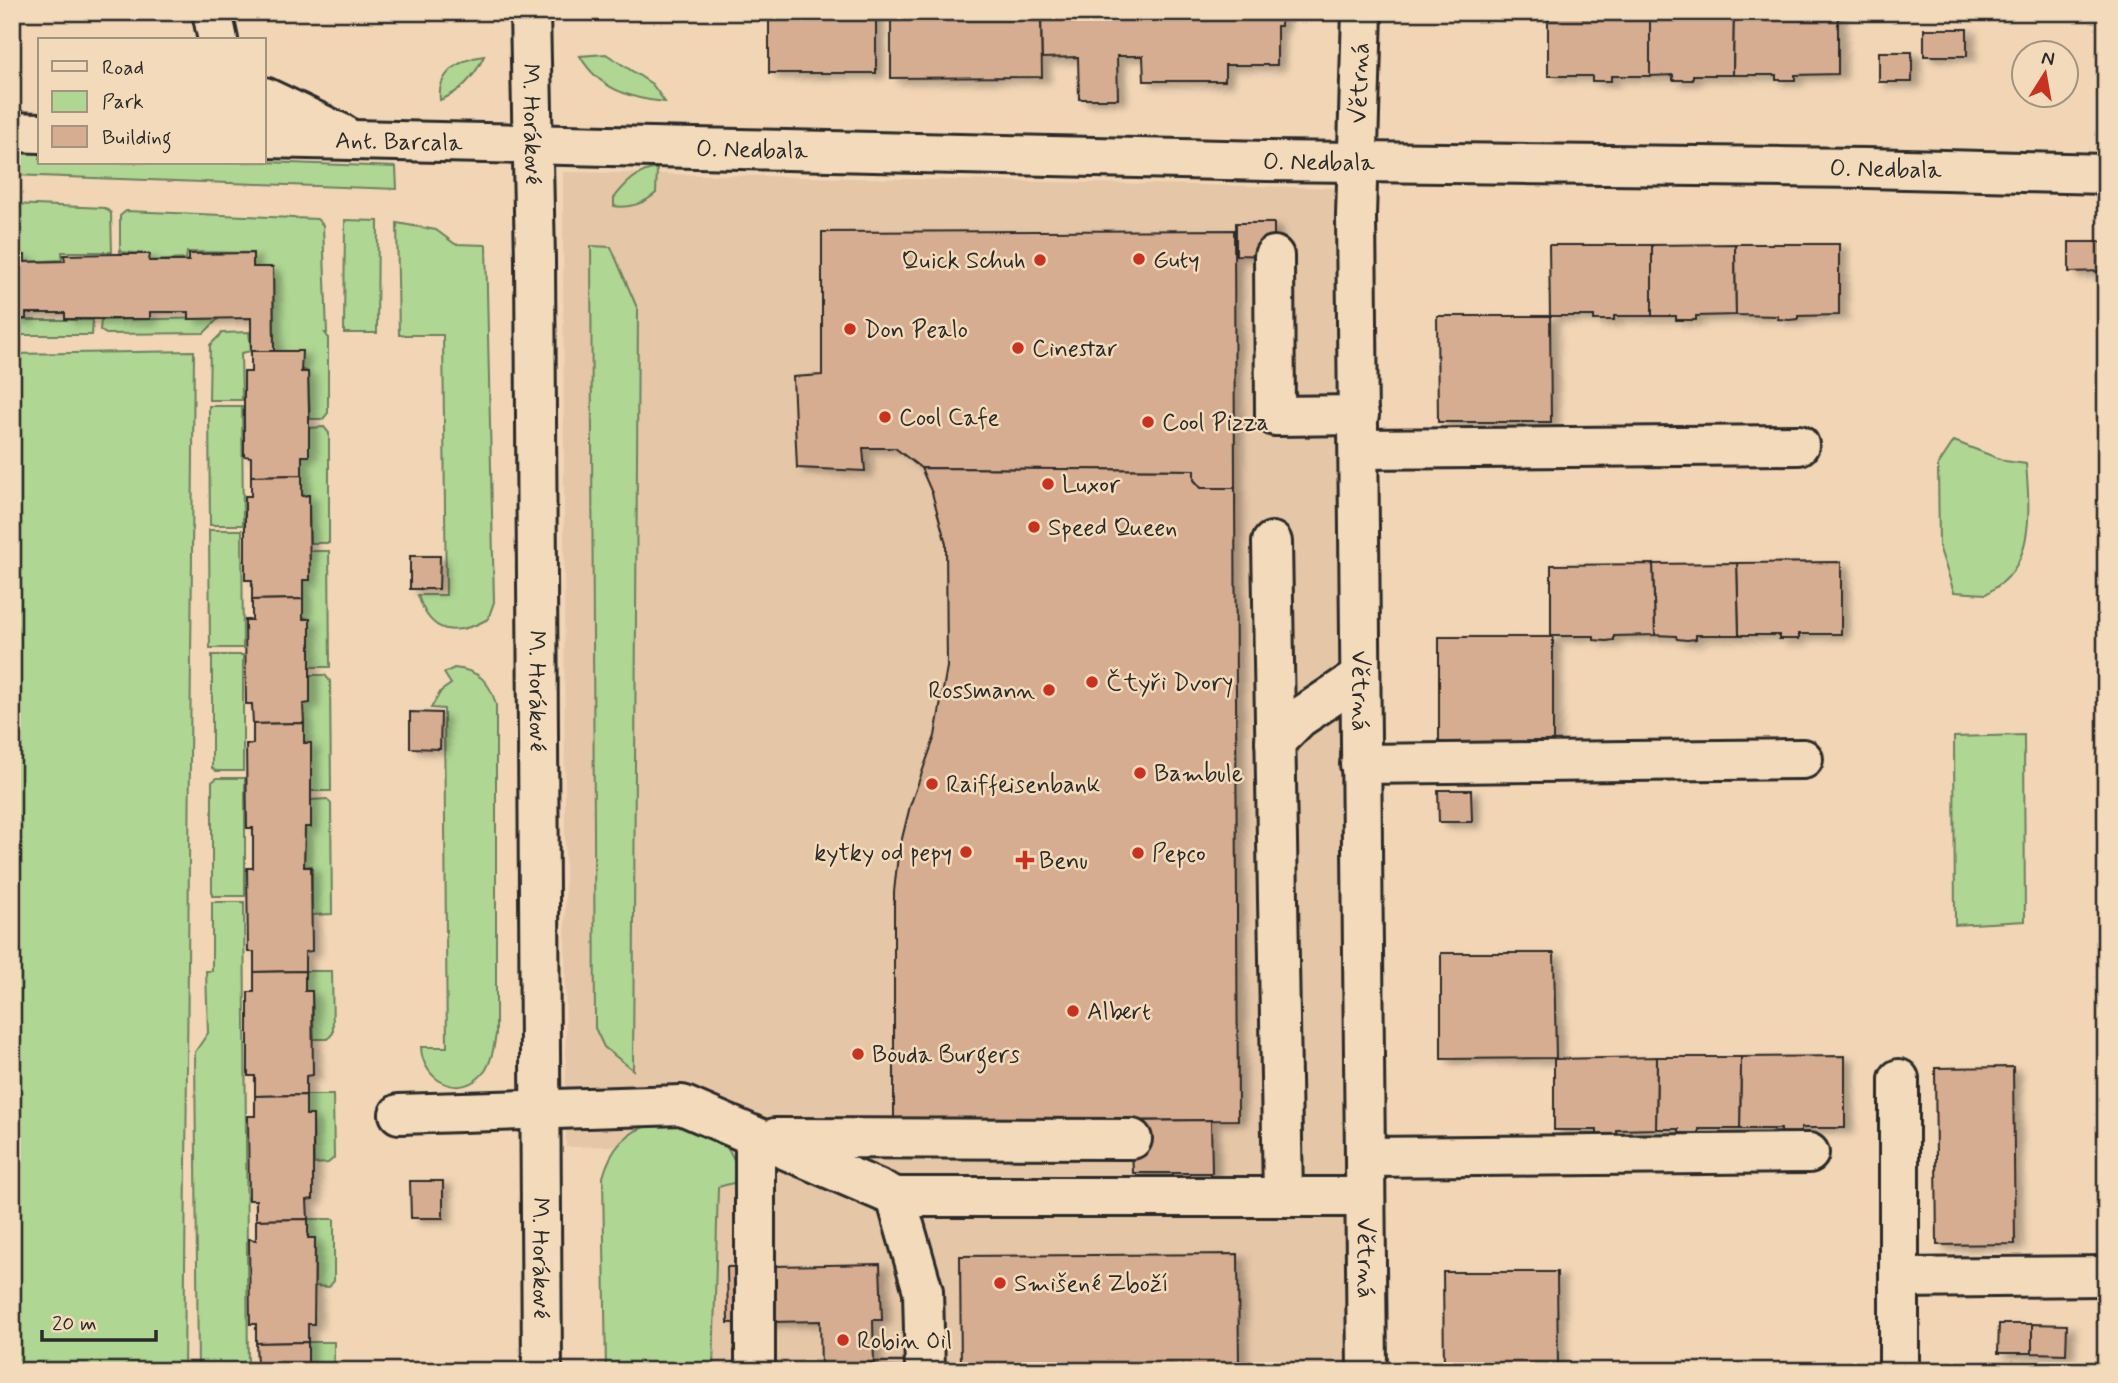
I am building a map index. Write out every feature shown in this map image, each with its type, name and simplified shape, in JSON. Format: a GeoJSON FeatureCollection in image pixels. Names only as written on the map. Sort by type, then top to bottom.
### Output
{"type":"FeatureCollection","features":[{"type":"Feature","properties":{"kind":"street","name":"M. Horákové"},"geometry":{"type":"LineString","coordinates":[[530,12],[542,1371]]}},
{"type":"Feature","properties":{"kind":"street","name":"Větrná"},"geometry":{"type":"LineString","coordinates":[[1362,12],[1357,162],[1367,1371]]}},
{"type":"Feature","properties":{"kind":"street"},"geometry":{"type":"LineString","coordinates":[[266,98],[353,140]]}},
{"type":"Feature","properties":{"kind":"street"},"geometry":{"type":"LineString","coordinates":[[12,132],[38,132]]}},
{"type":"Feature","properties":{"kind":"street","name":"Ant. Barcala"},"geometry":{"type":"LineString","coordinates":[[266,138],[532,144]]}},
{"type":"Feature","properties":{"kind":"street","name":"O. Nedbala"},"geometry":{"type":"LineString","coordinates":[[532,144],[1357,162],[1879,168],[2106,174]]}},
{"type":"Feature","properties":{"kind":"street"},"geometry":{"type":"LineString","coordinates":[[1274,256],[1275,416],[1359,432],[1799,445]]}},
{"type":"Feature","properties":{"kind":"street"},"geometry":{"type":"LineString","coordinates":[[1272,542],[1283,1197]]}},
{"type":"Feature","properties":{"kind":"street"},"geometry":{"type":"LineString","coordinates":[[1276,742],[1298,718],[1360,677]]}},
{"type":"Feature","properties":{"kind":"street"},"geometry":{"type":"LineString","coordinates":[[1360,764],[1802,759]]}},
{"type":"Feature","properties":{"kind":"street"},"geometry":{"type":"LineString","coordinates":[[1899,1079],[1899,1371]]}},
{"type":"Feature","properties":{"kind":"street"},"geometry":{"type":"LineString","coordinates":[[399,1114],[682,1105],[895,1197],[1364,1196]]}},
{"type":"Feature","properties":{"kind":"street"},"geometry":{"type":"LineString","coordinates":[[755,1138],[1132,1139]]}},
{"type":"Feature","properties":{"kind":"street"},"geometry":{"type":"LineString","coordinates":[[755,1138],[755,1371]]}},
{"type":"Feature","properties":{"kind":"street"},"geometry":{"type":"LineString","coordinates":[[1365,1157],[1809,1153]]}},
{"type":"Feature","properties":{"kind":"street"},"geometry":{"type":"LineString","coordinates":[[895,1197],[923,1291],[925,1371]]}},
{"type":"Feature","properties":{"kind":"street"},"geometry":{"type":"LineString","coordinates":[[1899,1278],[2106,1276]]}},
{"type":"Feature","properties":{"kind":"shaded area"},"geometry":{"type":"Polygon","coordinates":[[[563,172],[1343,188],[1356,1371],[714,1371],[710,1143],[566,1147],[563,172]]]}},
{"type":"Feature","properties":{"kind":"green space"},"geometry":{"type":"Polygon","coordinates":[[[606,54],[652,84],[665,102],[639,98],[616,90],[596,76],[580,56],[606,54]]]}},
{"type":"Feature","properties":{"kind":"green space"},"geometry":{"type":"Polygon","coordinates":[[[484,56],[467,82],[440,100],[442,82],[452,69],[467,60],[484,56]]]}},
{"type":"Feature","properties":{"kind":"green space"},"geometry":{"type":"Polygon","coordinates":[[[12,153],[38,153],[38,164],[266,162],[396,167],[397,189],[12,175],[12,153]]]}},
{"type":"Feature","properties":{"kind":"green space"},"geometry":{"type":"Polygon","coordinates":[[[657,169],[656,193],[636,204],[614,206],[614,198],[638,174],[657,169]]]}},
{"type":"Feature","properties":{"kind":"green space"},"geometry":{"type":"Polygon","coordinates":[[[12,204],[105,208],[111,213],[112,252],[62,252],[62,260],[25,262],[25,255],[12,254],[12,204]]]}},
{"type":"Feature","properties":{"kind":"green space"},"geometry":{"type":"Polygon","coordinates":[[[126,211],[317,219],[323,225],[328,413],[323,419],[310,419],[308,372],[301,369],[301,351],[274,351],[273,267],[253,267],[252,253],[187,252],[186,259],[149,261],[149,254],[120,252],[120,216],[126,211]]]}},
{"type":"Feature","properties":{"kind":"green space"},"geometry":{"type":"Polygon","coordinates":[[[345,220],[378,221],[377,333],[344,333],[345,220]]]}},
{"type":"Feature","properties":{"kind":"green space"},"geometry":{"type":"Polygon","coordinates":[[[397,223],[436,230],[455,244],[486,245],[494,602],[488,619],[455,630],[445,629],[429,618],[418,595],[446,595],[443,335],[399,335],[397,223]]]}},
{"type":"Feature","properties":{"kind":"green space"},"geometry":{"type":"Polygon","coordinates":[[[591,246],[611,247],[638,310],[633,1070],[604,1047],[595,1028],[591,246]]]}},
{"type":"Feature","properties":{"kind":"green space"},"geometry":{"type":"Polygon","coordinates":[[[219,318],[204,333],[106,334],[100,330],[101,320],[219,318]]]}},
{"type":"Feature","properties":{"kind":"green space"},"geometry":{"type":"Polygon","coordinates":[[[12,320],[93,320],[92,335],[12,335],[12,320]]]}},
{"type":"Feature","properties":{"kind":"green space"},"geometry":{"type":"Polygon","coordinates":[[[249,332],[251,351],[241,353],[242,400],[209,400],[210,345],[222,333],[249,332]]]}},
{"type":"Feature","properties":{"kind":"green space"},"geometry":{"type":"Polygon","coordinates":[[[194,351],[184,1371],[12,1371],[12,354],[194,351]]]}},
{"type":"Feature","properties":{"kind":"green space"},"geometry":{"type":"Polygon","coordinates":[[[209,406],[242,406],[243,525],[210,525],[209,406]]]}},
{"type":"Feature","properties":{"kind":"green space"},"geometry":{"type":"Polygon","coordinates":[[[324,427],[329,433],[329,543],[310,543],[309,496],[302,496],[302,456],[308,456],[308,428],[324,427]]]}},
{"type":"Feature","properties":{"kind":"green space"},"geometry":{"type":"Polygon","coordinates":[[[1954,441],[2005,461],[2026,464],[2028,523],[2022,552],[2008,577],[1986,594],[1954,592],[1939,546],[1938,465],[1954,441]]]}},
{"type":"Feature","properties":{"kind":"green space"},"geometry":{"type":"Polygon","coordinates":[[[209,530],[242,530],[243,648],[210,648],[209,530]]]}},
{"type":"Feature","properties":{"kind":"green space"},"geometry":{"type":"Polygon","coordinates":[[[310,551],[329,551],[330,667],[310,667],[310,620],[303,617],[303,580],[310,580],[310,551]]]}},
{"type":"Feature","properties":{"kind":"green space"},"geometry":{"type":"Polygon","coordinates":[[[212,655],[243,655],[243,771],[216,771],[212,768],[212,655]]]}},
{"type":"Feature","properties":{"kind":"green space"},"geometry":{"type":"Polygon","coordinates":[[[454,668],[470,671],[482,679],[496,705],[496,1034],[485,1071],[465,1085],[454,1086],[435,1078],[423,1059],[421,1047],[447,1047],[444,709],[431,708],[441,691],[451,684],[444,673],[454,668]]]}},
{"type":"Feature","properties":{"kind":"green space"},"geometry":{"type":"Polygon","coordinates":[[[309,675],[325,675],[330,681],[331,791],[311,791],[311,744],[303,741],[303,704],[310,703],[309,675]]]}},
{"type":"Feature","properties":{"kind":"green space"},"geometry":{"type":"Polygon","coordinates":[[[2024,735],[2025,921],[1955,925],[1954,737],[2024,735]]]}},
{"type":"Feature","properties":{"kind":"green space"},"geometry":{"type":"Polygon","coordinates":[[[217,778],[245,778],[245,896],[212,896],[212,782],[217,778]]]}},
{"type":"Feature","properties":{"kind":"green space"},"geometry":{"type":"Polygon","coordinates":[[[327,799],[331,804],[332,914],[312,915],[312,866],[304,867],[305,827],[311,827],[311,800],[327,799]]]}},
{"type":"Feature","properties":{"kind":"green space"},"geometry":{"type":"Polygon","coordinates":[[[212,902],[244,902],[248,1371],[198,1371],[195,1052],[208,1033],[206,971],[212,971],[212,902]]]}},
{"type":"Feature","properties":{"kind":"green space"},"geometry":{"type":"Polygon","coordinates":[[[305,971],[332,971],[333,1033],[328,1039],[314,1039],[312,992],[305,991],[305,971]]]}},
{"type":"Feature","properties":{"kind":"green space"},"geometry":{"type":"Polygon","coordinates":[[[306,1095],[333,1095],[334,1158],[328,1163],[314,1164],[313,1115],[306,1115],[306,1095]]]}},
{"type":"Feature","properties":{"kind":"green space"},"geometry":{"type":"Polygon","coordinates":[[[655,1123],[684,1125],[711,1134],[722,1142],[736,1166],[737,1182],[718,1187],[713,1371],[606,1371],[603,1177],[610,1157],[621,1142],[636,1131],[655,1123]]]}},
{"type":"Feature","properties":{"kind":"green space"},"geometry":{"type":"Polygon","coordinates":[[[308,1219],[334,1219],[334,1281],[329,1287],[315,1286],[315,1239],[308,1238],[308,1219]]]}},
{"type":"Feature","properties":{"kind":"green space"},"geometry":{"type":"Polygon","coordinates":[[[308,1342],[334,1342],[334,1371],[315,1371],[308,1363],[308,1342]]]}},
{"type":"Feature","properties":{"kind":"building"},"geometry":{"type":"Polygon","coordinates":[[[769,12],[876,12],[876,73],[769,73],[769,12]]]}},
{"type":"Feature","properties":{"kind":"building"},"geometry":{"type":"Polygon","coordinates":[[[891,12],[1041,12],[1042,77],[891,78],[891,12]]]}},
{"type":"Feature","properties":{"kind":"building"},"geometry":{"type":"Polygon","coordinates":[[[1041,12],[1281,12],[1281,26],[1277,26],[1277,65],[1225,65],[1225,81],[1144,81],[1143,56],[1117,56],[1118,99],[1079,99],[1078,57],[1042,58],[1041,12]]]}},
{"type":"Feature","properties":{"kind":"building"},"geometry":{"type":"Polygon","coordinates":[[[1548,12],[1650,12],[1650,76],[1611,76],[1611,81],[1592,81],[1592,76],[1548,76],[1548,12]]]}},
{"type":"Feature","properties":{"kind":"building"},"geometry":{"type":"Polygon","coordinates":[[[1650,12],[1734,12],[1733,75],[1693,75],[1693,80],[1673,80],[1673,75],[1650,76],[1650,12]]]}},
{"type":"Feature","properties":{"kind":"building"},"geometry":{"type":"Polygon","coordinates":[[[1734,12],[1838,12],[1838,74],[1795,75],[1795,80],[1776,80],[1776,75],[1733,75],[1734,12]]]}},
{"type":"Feature","properties":{"kind":"building"},"geometry":{"type":"Polygon","coordinates":[[[1924,29],[1967,29],[1967,56],[1924,56],[1924,29]]]}},
{"type":"Feature","properties":{"kind":"building"},"geometry":{"type":"Polygon","coordinates":[[[1879,52],[1912,52],[1912,82],[1879,82],[1879,52]]]}},
{"type":"Feature","properties":{"kind":"building"},"geometry":{"type":"Polygon","coordinates":[[[1236,223],[1274,223],[1274,256],[1236,255],[1236,223]]]}},
{"type":"Feature","properties":{"kind":"building"},"geometry":{"type":"Polygon","coordinates":[[[1234,230],[1235,488],[1201,488],[1194,480],[1194,470],[921,468],[895,448],[863,448],[865,471],[797,468],[793,377],[822,375],[822,232],[1234,230]]]}},
{"type":"Feature","properties":{"kind":"building"},"geometry":{"type":"Polygon","coordinates":[[[2069,242],[2102,242],[2102,271],[2069,272],[2069,242]]]}},
{"type":"Feature","properties":{"kind":"building"},"geometry":{"type":"Polygon","coordinates":[[[1735,244],[1736,315],[1696,316],[1696,320],[1676,320],[1676,316],[1652,316],[1652,245],[1735,244]]]}},
{"type":"Feature","properties":{"kind":"building"},"geometry":{"type":"Polygon","coordinates":[[[1735,244],[1839,244],[1839,315],[1798,316],[1798,319],[1789,320],[1778,319],[1778,316],[1736,315],[1735,244]]]}},
{"type":"Feature","properties":{"kind":"building"},"geometry":{"type":"Polygon","coordinates":[[[1549,245],[1652,245],[1652,316],[1614,316],[1614,320],[1594,320],[1594,316],[1550,316],[1549,245]]]}},
{"type":"Feature","properties":{"kind":"building"},"geometry":{"type":"Polygon","coordinates":[[[253,253],[253,267],[273,267],[274,351],[251,351],[251,318],[189,319],[189,312],[150,312],[150,319],[65,319],[65,313],[26,313],[26,319],[12,319],[12,255],[25,255],[25,262],[65,261],[64,255],[117,254],[150,254],[149,261],[189,261],[189,254],[253,253]]]}},
{"type":"Feature","properties":{"kind":"building"},"geometry":{"type":"Polygon","coordinates":[[[1437,316],[1550,316],[1551,422],[1438,422],[1437,316]]]}},
{"type":"Feature","properties":{"kind":"building"},"geometry":{"type":"Polygon","coordinates":[[[251,351],[302,351],[301,372],[308,372],[309,456],[302,456],[302,475],[251,476],[251,457],[244,456],[244,372],[251,372],[251,351]]]}},
{"type":"Feature","properties":{"kind":"building"},"geometry":{"type":"Polygon","coordinates":[[[921,468],[1194,470],[1194,480],[1201,488],[1235,488],[1238,1120],[894,1122],[894,892],[898,855],[910,806],[935,736],[947,667],[946,544],[932,493],[921,468]]]}},
{"type":"Feature","properties":{"kind":"building"},"geometry":{"type":"Polygon","coordinates":[[[302,475],[302,496],[309,495],[310,580],[303,580],[303,599],[252,600],[252,580],[245,580],[245,496],[251,496],[251,476],[302,475]]]}},
{"type":"Feature","properties":{"kind":"building"},"geometry":{"type":"Polygon","coordinates":[[[410,556],[440,556],[439,589],[410,589],[410,556]]]}},
{"type":"Feature","properties":{"kind":"building"},"geometry":{"type":"Polygon","coordinates":[[[1841,562],[1841,634],[1799,634],[1799,639],[1779,639],[1779,635],[1739,635],[1737,563],[1841,562]]]}},
{"type":"Feature","properties":{"kind":"building"},"geometry":{"type":"Polygon","coordinates":[[[1737,563],[1739,635],[1696,635],[1696,639],[1687,640],[1677,639],[1676,636],[1655,635],[1653,564],[1737,563]]]}},
{"type":"Feature","properties":{"kind":"building"},"geometry":{"type":"Polygon","coordinates":[[[1653,564],[1655,635],[1614,636],[1614,640],[1606,641],[1594,640],[1594,636],[1551,636],[1551,565],[1653,564]]]}},
{"type":"Feature","properties":{"kind":"building"},"geometry":{"type":"Polygon","coordinates":[[[303,599],[303,619],[310,619],[310,703],[303,704],[304,723],[253,724],[252,704],[246,704],[245,620],[252,620],[252,600],[303,599]]]}},
{"type":"Feature","properties":{"kind":"building"},"geometry":{"type":"Polygon","coordinates":[[[1439,637],[1553,637],[1553,742],[1439,742],[1439,637]]]}},
{"type":"Feature","properties":{"kind":"building"},"geometry":{"type":"Polygon","coordinates":[[[410,712],[441,713],[440,749],[410,748],[410,712]]]}},
{"type":"Feature","properties":{"kind":"building"},"geometry":{"type":"Polygon","coordinates":[[[304,723],[304,743],[311,743],[311,827],[305,827],[304,867],[311,867],[312,951],[305,952],[305,971],[254,972],[254,952],[248,952],[247,868],[253,868],[253,828],[247,828],[246,744],[253,744],[253,724],[304,723]]]}},
{"type":"Feature","properties":{"kind":"building"},"geometry":{"type":"Polygon","coordinates":[[[1438,790],[1471,790],[1472,822],[1439,822],[1438,790]]]}},
{"type":"Feature","properties":{"kind":"building"},"geometry":{"type":"Polygon","coordinates":[[[1441,953],[1554,953],[1556,1058],[1441,1059],[1441,953]]]}},
{"type":"Feature","properties":{"kind":"building"},"geometry":{"type":"Polygon","coordinates":[[[305,971],[305,991],[312,991],[313,1075],[306,1076],[306,1095],[255,1096],[255,1076],[248,1076],[248,992],[254,992],[254,972],[305,971]]]}},
{"type":"Feature","properties":{"kind":"building"},"geometry":{"type":"Polygon","coordinates":[[[1845,1056],[1845,1128],[1801,1128],[1801,1132],[1796,1133],[1781,1132],[1781,1129],[1740,1129],[1741,1057],[1845,1056]]]}},
{"type":"Feature","properties":{"kind":"building"},"geometry":{"type":"Polygon","coordinates":[[[1657,1057],[1741,1057],[1740,1129],[1699,1129],[1699,1133],[1679,1133],[1679,1129],[1656,1129],[1657,1057]]]}},
{"type":"Feature","properties":{"kind":"building"},"geometry":{"type":"Polygon","coordinates":[[[1657,1057],[1656,1129],[1617,1130],[1617,1134],[1597,1134],[1597,1130],[1554,1130],[1554,1059],[1657,1057]]]}},
{"type":"Feature","properties":{"kind":"building"},"geometry":{"type":"Polygon","coordinates":[[[2013,1067],[2015,1244],[1937,1245],[1935,1068],[2013,1067]]]}},
{"type":"Feature","properties":{"kind":"building"},"geometry":{"type":"Polygon","coordinates":[[[306,1095],[306,1115],[313,1115],[313,1199],[307,1200],[308,1219],[256,1220],[256,1200],[249,1200],[248,1116],[255,1116],[255,1096],[306,1095]]]}},
{"type":"Feature","properties":{"kind":"building"},"geometry":{"type":"Polygon","coordinates":[[[1211,1120],[1212,1173],[1133,1173],[1131,1121],[1211,1120]]]}},
{"type":"Feature","properties":{"kind":"building"},"geometry":{"type":"Polygon","coordinates":[[[410,1181],[443,1181],[443,1218],[411,1218],[410,1181]]]}},
{"type":"Feature","properties":{"kind":"building"},"geometry":{"type":"Polygon","coordinates":[[[308,1219],[308,1238],[315,1238],[314,1324],[308,1324],[308,1342],[256,1343],[256,1324],[250,1324],[249,1239],[256,1240],[256,1220],[308,1219]]]}},
{"type":"Feature","properties":{"kind":"building"},"geometry":{"type":"Polygon","coordinates":[[[1238,1254],[1239,1371],[961,1371],[960,1256],[1238,1254]]]}},
{"type":"Feature","properties":{"kind":"building"},"geometry":{"type":"Polygon","coordinates":[[[880,1264],[882,1320],[873,1320],[874,1367],[821,1369],[820,1321],[728,1323],[727,1267],[880,1264]]]}},
{"type":"Feature","properties":{"kind":"building"},"geometry":{"type":"Polygon","coordinates":[[[1443,1272],[1557,1272],[1558,1371],[1444,1371],[1443,1272]]]}},
{"type":"Feature","properties":{"kind":"building"},"geometry":{"type":"Polygon","coordinates":[[[1999,1324],[2032,1324],[2032,1353],[1998,1353],[1999,1324]]]}},
{"type":"Feature","properties":{"kind":"building"},"geometry":{"type":"Polygon","coordinates":[[[2032,1324],[2067,1325],[2066,1354],[2032,1353],[2032,1324]]]}},
{"type":"Feature","properties":{"kind":"building"},"geometry":{"type":"Polygon","coordinates":[[[308,1342],[308,1363],[315,1363],[315,1371],[250,1371],[250,1363],[257,1364],[256,1343],[308,1342]]]}},
{"type":"Feature","properties":{"kind":"building"},"geometry":{"type":"Polygon","coordinates":[[[874,1363],[874,1367],[909,1368],[909,1371],[807,1371],[820,1365],[874,1363]]]}},
{"type":"Feature","properties":{"kind":"place","name":"Guty"},"geometry":{"type":"Point","coordinates":[1139,259]}},
{"type":"Feature","properties":{"kind":"place","name":"Quick Schuh"},"geometry":{"type":"Point","coordinates":[1040,260]}},
{"type":"Feature","properties":{"kind":"place","name":"Don Pealo"},"geometry":{"type":"Point","coordinates":[850,329]}},
{"type":"Feature","properties":{"kind":"place","name":"Cinestar"},"geometry":{"type":"Point","coordinates":[1018,348]}},
{"type":"Feature","properties":{"kind":"place","name":"Cool Cafe"},"geometry":{"type":"Point","coordinates":[885,417]}},
{"type":"Feature","properties":{"kind":"place","name":"Cool Pizza"},"geometry":{"type":"Point","coordinates":[1148,422]}},
{"type":"Feature","properties":{"kind":"place","name":"Luxor"},"geometry":{"type":"Point","coordinates":[1048,484]}},
{"type":"Feature","properties":{"kind":"place","name":"Speed Queen"},"geometry":{"type":"Point","coordinates":[1034,527]}},
{"type":"Feature","properties":{"kind":"place","name":"Čtyři Dvory"},"geometry":{"type":"Point","coordinates":[1092,682]}},
{"type":"Feature","properties":{"kind":"place","name":"Rossmann"},"geometry":{"type":"Point","coordinates":[1049,690]}},
{"type":"Feature","properties":{"kind":"place","name":"Bambule"},"geometry":{"type":"Point","coordinates":[1140,773]}},
{"type":"Feature","properties":{"kind":"place","name":"Raiffeisenbank"},"geometry":{"type":"Point","coordinates":[932,784]}},
{"type":"Feature","properties":{"kind":"place","name":"kytky od pepy"},"geometry":{"type":"Point","coordinates":[966,852]}},
{"type":"Feature","properties":{"kind":"place","name":"Pepco"},"geometry":{"type":"Point","coordinates":[1138,853]}},
{"type":"Feature","properties":{"kind":"place","name":"Benu"},"geometry":{"type":"Point","coordinates":[1025,860]}},
{"type":"Feature","properties":{"kind":"place","name":"Albert"},"geometry":{"type":"Point","coordinates":[1073,1011]}},
{"type":"Feature","properties":{"kind":"place","name":"Bouda Burgers"},"geometry":{"type":"Point","coordinates":[858,1054]}},
{"type":"Feature","properties":{"kind":"place","name":"Smišené Zboží"},"geometry":{"type":"Point","coordinates":[1000,1283]}},
{"type":"Feature","properties":{"kind":"place","name":"Robin Oil"},"geometry":{"type":"Point","coordinates":[843,1340]}}]}
